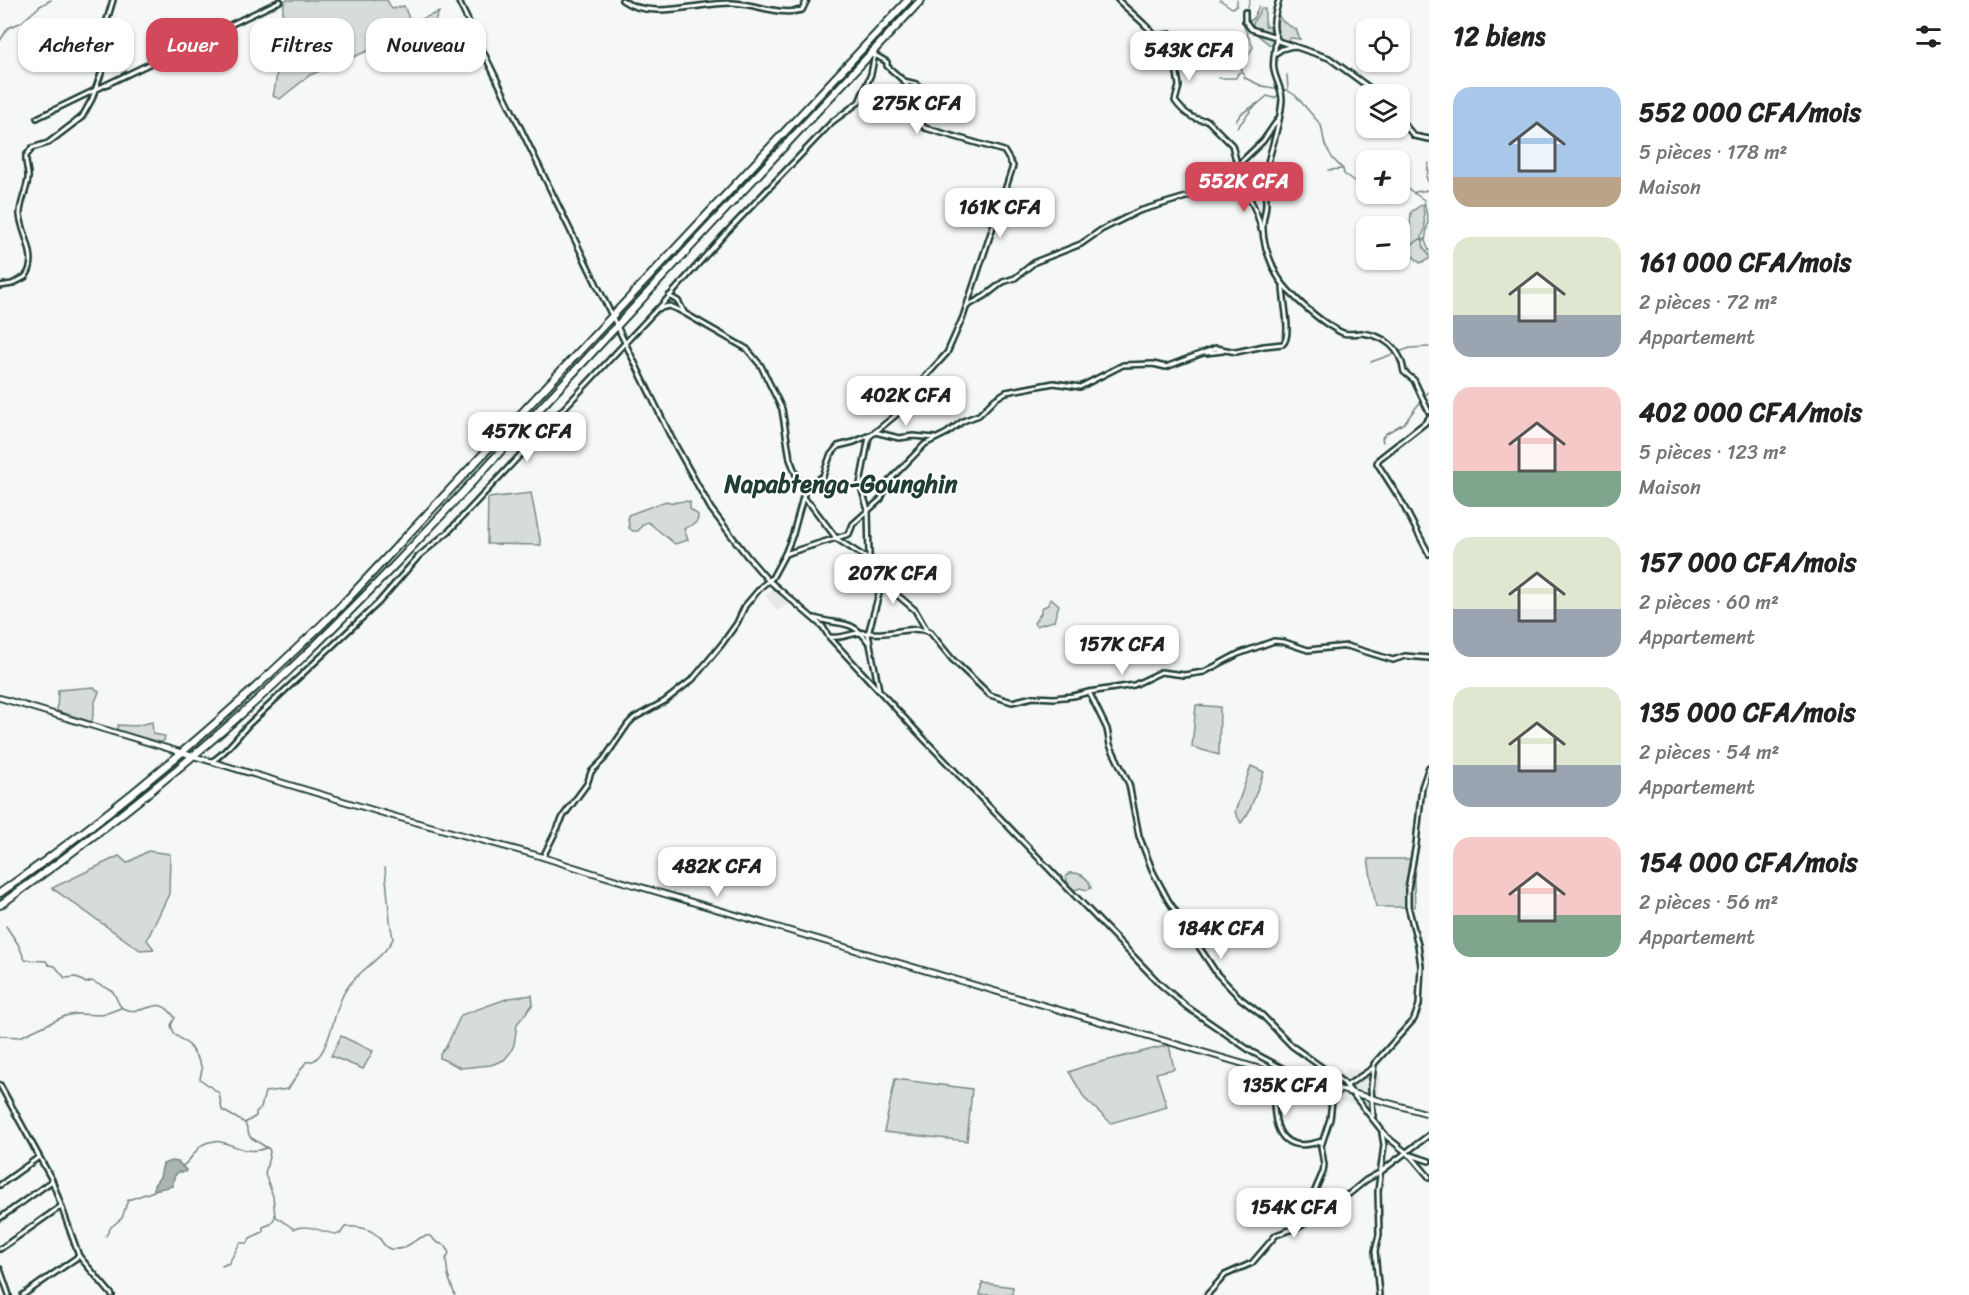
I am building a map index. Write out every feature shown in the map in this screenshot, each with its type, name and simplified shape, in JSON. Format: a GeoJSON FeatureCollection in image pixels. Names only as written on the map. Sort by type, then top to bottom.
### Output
{"type":"FeatureCollection","features":[{"type":"Feature","properties":{"kind":"highway"},"geometry":{"type":"LineString","coordinates":[[0,893],[60,851],[183,753],[284,662],[342,605],[908,0]]}},
{"type":"Feature","properties":{"kind":"highway"},"geometry":{"type":"LineString","coordinates":[[0,905],[65,859],[194,756],[302,658],[401,558],[921,0]]}},
{"type":"Feature","properties":{"kind":"street"},"geometry":{"type":"LineString","coordinates":[[0,286],[12,284],[25,277],[31,263],[26,232],[20,214],[28,182],[26,156],[32,148],[48,143],[80,120],[95,90],[107,53],[106,20],[113,0]]}},
{"type":"Feature","properties":{"kind":"street"},"geometry":{"type":"LineString","coordinates":[[458,0],[672,439],[711,509],[769,581],[813,617],[879,691],[1160,984],[1252,1053],[1305,1080]]}},
{"type":"Feature","properties":{"kind":"street"},"geometry":{"type":"LineString","coordinates":[[622,0],[645,8],[688,8],[732,3],[779,12],[802,10],[807,0]]}},
{"type":"Feature","properties":{"kind":"street"},"geometry":{"type":"LineString","coordinates":[[1118,0],[1130,14],[1149,28],[1152,34],[1156,36],[1171,34],[1181,58],[1177,73],[1179,86],[1175,100],[1188,115],[1200,121],[1207,120],[1232,145],[1237,164],[1237,179]]}},
{"type":"Feature","properties":{"kind":"street"},"geometry":{"type":"LineString","coordinates":[[1263,240],[1266,201],[1264,178],[1276,141],[1280,117],[1281,91],[1273,66],[1276,37],[1273,22],[1279,0]]}},
{"type":"Feature","properties":{"kind":"street"},"geometry":{"type":"LineString","coordinates":[[37,118],[280,1]]}},
{"type":"Feature","properties":{"kind":"street"},"geometry":{"type":"LineString","coordinates":[[1245,12],[1247,25],[1251,29],[1276,37],[1278,41],[1329,58],[1364,84]]}},
{"type":"Feature","properties":{"kind":"street"},"geometry":{"type":"LineString","coordinates":[[1276,53],[1295,45]]}},
{"type":"Feature","properties":{"kind":"street"},"geometry":{"type":"LineString","coordinates":[[875,52],[887,62],[887,66],[909,88],[920,95]]}},
{"type":"Feature","properties":{"kind":"street"},"geometry":{"type":"LineString","coordinates":[[212,761],[220,757],[248,725],[378,603],[419,556],[449,531],[724,235],[836,118],[858,102],[872,74],[875,52]]}},
{"type":"Feature","properties":{"kind":"street"},"geometry":{"type":"LineString","coordinates":[[543,857],[564,815],[587,784],[591,772],[604,759],[633,718],[665,701],[693,679],[737,623],[745,606],[769,581],[785,554],[793,534],[803,495],[823,476],[835,448],[870,435],[896,415],[917,386],[944,358],[966,307],[1013,166],[1004,151],[925,128],[922,125],[920,95],[916,84],[904,81]]}},
{"type":"Feature","properties":{"kind":"street"},"geometry":{"type":"LineString","coordinates":[[966,307],[990,293],[1003,282],[1015,278],[1035,262],[1081,244],[1101,230],[1139,212],[1208,191],[1227,177],[1237,164],[1263,141],[1280,117]]}},
{"type":"Feature","properties":{"kind":"street"},"geometry":{"type":"LineString","coordinates":[[1410,131],[1414,136],[1429,139]]}},
{"type":"Feature","properties":{"kind":"street"},"geometry":{"type":"LineString","coordinates":[[1227,177],[1233,176],[1237,179],[1249,196],[1260,222],[1263,240],[1274,271],[1283,286],[1310,311],[1345,334],[1373,335],[1389,343],[1398,353],[1406,375],[1414,380],[1429,412]]}},
{"type":"Feature","properties":{"kind":"street"},"geometry":{"type":"LineString","coordinates":[[785,554],[849,534],[853,524],[880,499],[889,481],[926,444],[963,421],[979,415],[995,399],[1009,390],[1054,383],[1080,387],[1123,365],[1153,364],[1167,367],[1216,348],[1236,352],[1285,343],[1288,327],[1284,315],[1283,286]]}},
{"type":"Feature","properties":{"kind":"street"},"geometry":{"type":"LineString","coordinates":[[669,296],[678,301],[685,313]]}},
{"type":"Feature","properties":{"kind":"street"},"geometry":{"type":"LineString","coordinates":[[657,309],[669,306],[685,313],[747,349],[762,366],[782,409],[790,459],[803,495],[837,539],[871,561]]}},
{"type":"Feature","properties":{"kind":"street"},"geometry":{"type":"LineString","coordinates":[[1429,418],[1379,459],[1377,464],[1400,499],[1429,554]]}},
{"type":"Feature","properties":{"kind":"street"},"geometry":{"type":"LineString","coordinates":[[875,432],[898,438],[913,436],[937,438]]}},
{"type":"Feature","properties":{"kind":"street"},"geometry":{"type":"LineString","coordinates":[[870,435],[860,484],[868,510],[871,561],[878,599],[868,633],[879,691]]}},
{"type":"Feature","properties":{"kind":"street"},"geometry":{"type":"LineString","coordinates":[[854,442],[862,443],[867,449]]}},
{"type":"Feature","properties":{"kind":"street"},"geometry":{"type":"LineString","coordinates":[[874,569],[896,594],[915,610],[927,631]]}},
{"type":"Feature","properties":{"kind":"street"},"geometry":{"type":"LineString","coordinates":[[813,617],[853,626],[870,644]]}},
{"type":"Feature","properties":{"kind":"street"},"geometry":{"type":"LineString","coordinates":[[829,637],[839,638],[862,633],[882,633],[913,628],[930,632],[962,669],[995,698],[1012,702],[1034,697],[1073,696],[1134,685],[1161,672],[1185,675],[1204,672],[1238,654],[1274,641],[1308,650],[1347,646],[1393,660],[1405,656],[1429,658]]}},
{"type":"Feature","properties":{"kind":"street"},"geometry":{"type":"LineString","coordinates":[[1089,692],[1107,729],[1110,745],[1127,778],[1139,836],[1153,872],[1168,900],[1217,974],[1292,1046],[1347,1086],[1382,1130],[1429,1177]]}},
{"type":"Feature","properties":{"kind":"street"},"geometry":{"type":"LineString","coordinates":[[0,698],[393,816],[543,857],[1274,1073],[1429,1114]]}},
{"type":"Feature","properties":{"kind":"street"},"geometry":{"type":"LineString","coordinates":[[1207,1295],[1225,1275],[1252,1263],[1276,1235],[1305,1224],[1309,1217],[1313,1194],[1323,1172],[1322,1141],[1330,1119],[1332,1102],[1340,1089],[1373,1067],[1414,1018],[1419,1005],[1421,966],[1408,906],[1408,889],[1416,844],[1422,787],[1429,767]]}},
{"type":"Feature","properties":{"kind":"street"},"geometry":{"type":"LineString","coordinates":[[1372,1118],[1373,1067]]}},
{"type":"Feature","properties":{"kind":"street"},"geometry":{"type":"LineString","coordinates":[[1274,1073],[1274,1118],[1282,1137],[1300,1146],[1322,1141]]}},
{"type":"Feature","properties":{"kind":"street"},"geometry":{"type":"LineString","coordinates":[[0,1085],[52,1180],[79,1256],[112,1295]]}},
{"type":"Feature","properties":{"kind":"street"},"geometry":{"type":"LineString","coordinates":[[1379,1295],[1375,1251],[1379,1235],[1378,1191],[1384,1145],[1382,1130]]}},
{"type":"Feature","properties":{"kind":"street"},"geometry":{"type":"LineString","coordinates":[[1309,1217],[1380,1173],[1429,1135]]}},
{"type":"Feature","properties":{"kind":"street"},"geometry":{"type":"LineString","coordinates":[[1406,1153],[1429,1161]]}},
{"type":"Feature","properties":{"kind":"street"},"geometry":{"type":"LineString","coordinates":[[0,1185],[39,1157]]}},
{"type":"Feature","properties":{"kind":"street"},"geometry":{"type":"LineString","coordinates":[[0,1218],[52,1180]]}},
{"type":"Feature","properties":{"kind":"street"},"geometry":{"type":"LineString","coordinates":[[0,1249],[60,1207]]}},
{"type":"Feature","properties":{"kind":"street"},"geometry":{"type":"LineString","coordinates":[[23,1295],[79,1256]]}},
{"type":"Feature","properties":{"kind":"street"},"geometry":{"type":"LineString","coordinates":[[0,1269],[9,1295]]}},
{"type":"Feature","properties":{"kind":"shaded area"},"geometry":{"type":"Polygon","coordinates":[[[285,0],[387,0],[392,9],[404,6],[409,18],[366,18],[366,52],[354,57],[354,18],[282,18],[285,0]]]}},
{"type":"Feature","properties":{"kind":"shaded area"},"geometry":{"type":"Polygon","coordinates":[[[1276,0],[1283,0],[1279,2],[1279,16],[1287,25],[1296,29],[1300,39],[1291,38],[1270,45],[1254,32],[1253,23],[1261,9],[1265,9],[1265,26],[1274,27],[1273,13],[1276,0]]]}},
{"type":"Feature","properties":{"kind":"shaded area"},"geometry":{"type":"Polygon","coordinates":[[[439,12],[436,18],[424,18],[439,12]]]}},
{"type":"Feature","properties":{"kind":"shaded area"},"geometry":{"type":"Polygon","coordinates":[[[277,72],[317,72],[310,75],[280,99],[273,96],[277,72]]]}},
{"type":"Feature","properties":{"kind":"shaded area"},"geometry":{"type":"Polygon","coordinates":[[[1423,204],[1425,229],[1422,237],[1429,259],[1420,263],[1414,257],[1410,259],[1411,212],[1423,204]]]}},
{"type":"Feature","properties":{"kind":"shaded area"},"geometry":{"type":"Polygon","coordinates":[[[531,493],[541,545],[487,544],[488,498],[531,493]]]}},
{"type":"Feature","properties":{"kind":"shaded area"},"geometry":{"type":"Polygon","coordinates":[[[666,501],[690,502],[690,509],[698,515],[696,523],[684,529],[688,540],[675,544],[648,522],[643,524],[638,531],[629,528],[628,515],[666,501]]]}},
{"type":"Feature","properties":{"kind":"shaded area"},"geometry":{"type":"Polygon","coordinates":[[[776,586],[793,601],[777,611],[766,596],[776,586]]]}},
{"type":"Feature","properties":{"kind":"shaded area"},"geometry":{"type":"Polygon","coordinates":[[[1050,599],[1059,605],[1054,621],[1036,626],[1034,623],[1041,613],[1041,608],[1048,605],[1050,599]]]}},
{"type":"Feature","properties":{"kind":"shaded area"},"geometry":{"type":"Polygon","coordinates":[[[94,687],[99,692],[92,722],[57,711],[58,690],[94,687]]]}},
{"type":"Feature","properties":{"kind":"shaded area"},"geometry":{"type":"Polygon","coordinates":[[[1196,705],[1220,707],[1219,755],[1192,747],[1196,705]]]}},
{"type":"Feature","properties":{"kind":"shaded area"},"geometry":{"type":"Polygon","coordinates":[[[152,722],[153,734],[165,736],[164,741],[157,743],[117,731],[118,725],[135,726],[152,722]]]}},
{"type":"Feature","properties":{"kind":"shaded area"},"geometry":{"type":"Polygon","coordinates":[[[1251,766],[1264,772],[1249,812],[1241,823],[1235,812],[1251,766]]]}},
{"type":"Feature","properties":{"kind":"shaded area"},"geometry":{"type":"Polygon","coordinates":[[[148,851],[170,854],[169,894],[147,940],[154,949],[140,950],[52,888],[119,856],[127,863],[148,851]]]}},
{"type":"Feature","properties":{"kind":"shaded area"},"geometry":{"type":"Polygon","coordinates":[[[1368,859],[1413,859],[1415,907],[1376,907],[1368,859]]]}},
{"type":"Feature","properties":{"kind":"shaded area"},"geometry":{"type":"Polygon","coordinates":[[[1069,873],[1083,876],[1091,888],[1075,890],[1068,885],[1066,876],[1069,873]]]}},
{"type":"Feature","properties":{"kind":"shaded area"},"geometry":{"type":"Polygon","coordinates":[[[532,995],[533,1004],[517,1024],[514,1045],[504,1060],[491,1065],[461,1068],[440,1058],[461,1015],[509,998],[532,995]]]}},
{"type":"Feature","properties":{"kind":"shaded area"},"geometry":{"type":"Polygon","coordinates":[[[341,1036],[373,1051],[363,1069],[331,1056],[341,1036]]]}},
{"type":"Feature","properties":{"kind":"shaded area"},"geometry":{"type":"Polygon","coordinates":[[[1169,1045],[1174,1069],[1156,1073],[1167,1107],[1111,1123],[1085,1099],[1069,1072],[1085,1066],[1169,1045]]]}},
{"type":"Feature","properties":{"kind":"shaded area"},"geometry":{"type":"Polygon","coordinates":[[[1331,1066],[1344,1073],[1347,1068],[1381,1074],[1376,1098],[1379,1100],[1377,1110],[1328,1098],[1333,1076],[1328,1072],[1331,1066]]]}},
{"type":"Feature","properties":{"kind":"shaded area"},"geometry":{"type":"Polygon","coordinates":[[[895,1079],[972,1089],[967,1141],[884,1132],[895,1079]]]}},
{"type":"Feature","properties":{"kind":"shaded area"},"geometry":{"type":"Polygon","coordinates":[[[171,1161],[178,1162],[186,1170],[185,1172],[178,1172],[174,1177],[173,1186],[154,1190],[163,1164],[171,1161]]]}},
{"type":"Feature","properties":{"kind":"shaded area"},"geometry":{"type":"Polygon","coordinates":[[[982,1283],[1013,1287],[1012,1295],[980,1295],[982,1283]]]}},
{"type":"Feature","properties":{"kind":"waterway"},"geometry":{"type":"LineString","coordinates":[[0,41],[8,28],[22,22],[40,6],[51,0]]}},
{"type":"Feature","properties":{"kind":"waterway"},"geometry":{"type":"LineString","coordinates":[[1220,0],[1232,8],[1237,6],[1237,0]]}},
{"type":"Feature","properties":{"kind":"waterway"},"geometry":{"type":"LineString","coordinates":[[1246,13],[1250,0]]}},
{"type":"Feature","properties":{"kind":"waterway"},"geometry":{"type":"LineString","coordinates":[[1248,22],[1253,19],[1259,6]]}},
{"type":"Feature","properties":{"kind":"waterway"},"geometry":{"type":"LineString","coordinates":[[1245,21],[1244,27],[1253,47],[1241,68],[1245,78],[1262,86],[1287,90],[1296,96],[1321,125],[1325,145],[1333,159],[1343,169],[1344,174],[1356,181]]}},
{"type":"Feature","properties":{"kind":"waterway"},"geometry":{"type":"LineString","coordinates":[[1232,41],[1233,48],[1240,49],[1243,63]]}},
{"type":"Feature","properties":{"kind":"waterway"},"geometry":{"type":"LineString","coordinates":[[1238,41],[1238,48]]}},
{"type":"Feature","properties":{"kind":"waterway"},"geometry":{"type":"LineString","coordinates":[[1219,78],[1236,78],[1241,72]]}},
{"type":"Feature","properties":{"kind":"waterway"},"geometry":{"type":"LineString","coordinates":[[1287,75],[1288,89]]}},
{"type":"Feature","properties":{"kind":"waterway"},"geometry":{"type":"LineString","coordinates":[[1237,128],[1252,109],[1267,96],[1274,98],[1280,92]]}},
{"type":"Feature","properties":{"kind":"waterway"},"geometry":{"type":"LineString","coordinates":[[1236,121],[1241,114],[1258,103]]}},
{"type":"Feature","properties":{"kind":"waterway"},"geometry":{"type":"LineString","coordinates":[[1427,171],[1429,163]]}},
{"type":"Feature","properties":{"kind":"waterway"},"geometry":{"type":"LineString","coordinates":[[1328,170],[1342,169]]}},
{"type":"Feature","properties":{"kind":"waterway"},"geometry":{"type":"LineString","coordinates":[[1429,170],[1426,177],[1429,183]]}},
{"type":"Feature","properties":{"kind":"waterway"},"geometry":{"type":"LineString","coordinates":[[1410,190],[1424,200],[1428,222],[1425,241],[1429,251]]}},
{"type":"Feature","properties":{"kind":"waterway"},"geometry":{"type":"LineString","coordinates":[[1414,194],[1429,190]]}},
{"type":"Feature","properties":{"kind":"waterway"},"geometry":{"type":"LineString","coordinates":[[1410,246],[1420,239],[1424,240]]}},
{"type":"Feature","properties":{"kind":"waterway"},"geometry":{"type":"LineString","coordinates":[[1371,362],[1410,348],[1429,347]]}},
{"type":"Feature","properties":{"kind":"waterway"},"geometry":{"type":"LineString","coordinates":[[1383,442],[1382,438],[1385,434],[1404,423],[1429,391]]}},
{"type":"Feature","properties":{"kind":"waterway"},"geometry":{"type":"LineString","coordinates":[[245,1123],[256,1116],[256,1112],[261,1108],[265,1092],[288,1089],[306,1062],[318,1057],[326,1045],[339,1004],[347,988],[382,954],[393,939],[385,868]]}},
{"type":"Feature","properties":{"kind":"waterway"},"geometry":{"type":"LineString","coordinates":[[6,926],[25,960],[46,961],[49,965],[55,966],[65,978],[76,977],[86,983],[92,981],[106,987],[113,992],[120,1006],[125,1009],[135,1011],[158,1005],[169,1010],[175,1018],[171,1025],[174,1034],[189,1045],[202,1069],[200,1079],[219,1093],[222,1110],[245,1123],[250,1137],[269,1149],[265,1174],[273,1196],[275,1216],[294,1229],[306,1227],[340,1234],[345,1227],[363,1228],[374,1233],[385,1246],[391,1249],[403,1248],[425,1236],[431,1236],[436,1242],[446,1246],[449,1254],[446,1259],[448,1276],[455,1295]]}},
{"type":"Feature","properties":{"kind":"waterway"},"geometry":{"type":"LineString","coordinates":[[0,1036],[20,1037],[65,1016],[102,1015],[121,1008]]}},
{"type":"Feature","properties":{"kind":"waterway"},"geometry":{"type":"LineString","coordinates":[[182,1166],[202,1145],[213,1141],[241,1149],[266,1148]]}},
{"type":"Feature","properties":{"kind":"waterway"},"geometry":{"type":"LineString","coordinates":[[106,1236],[111,1227],[122,1218],[128,1200],[154,1191]]}},
{"type":"Feature","properties":{"kind":"waterway"},"geometry":{"type":"LineString","coordinates":[[222,1266],[229,1263],[240,1243],[248,1243],[250,1238],[263,1232],[263,1227],[271,1224],[275,1217]]}},
{"type":"Feature","properties":{"kind":"district","name":"Napabtenga-Gounghin"},"geometry":{"type":"Point","coordinates":[841,484]}}]}
